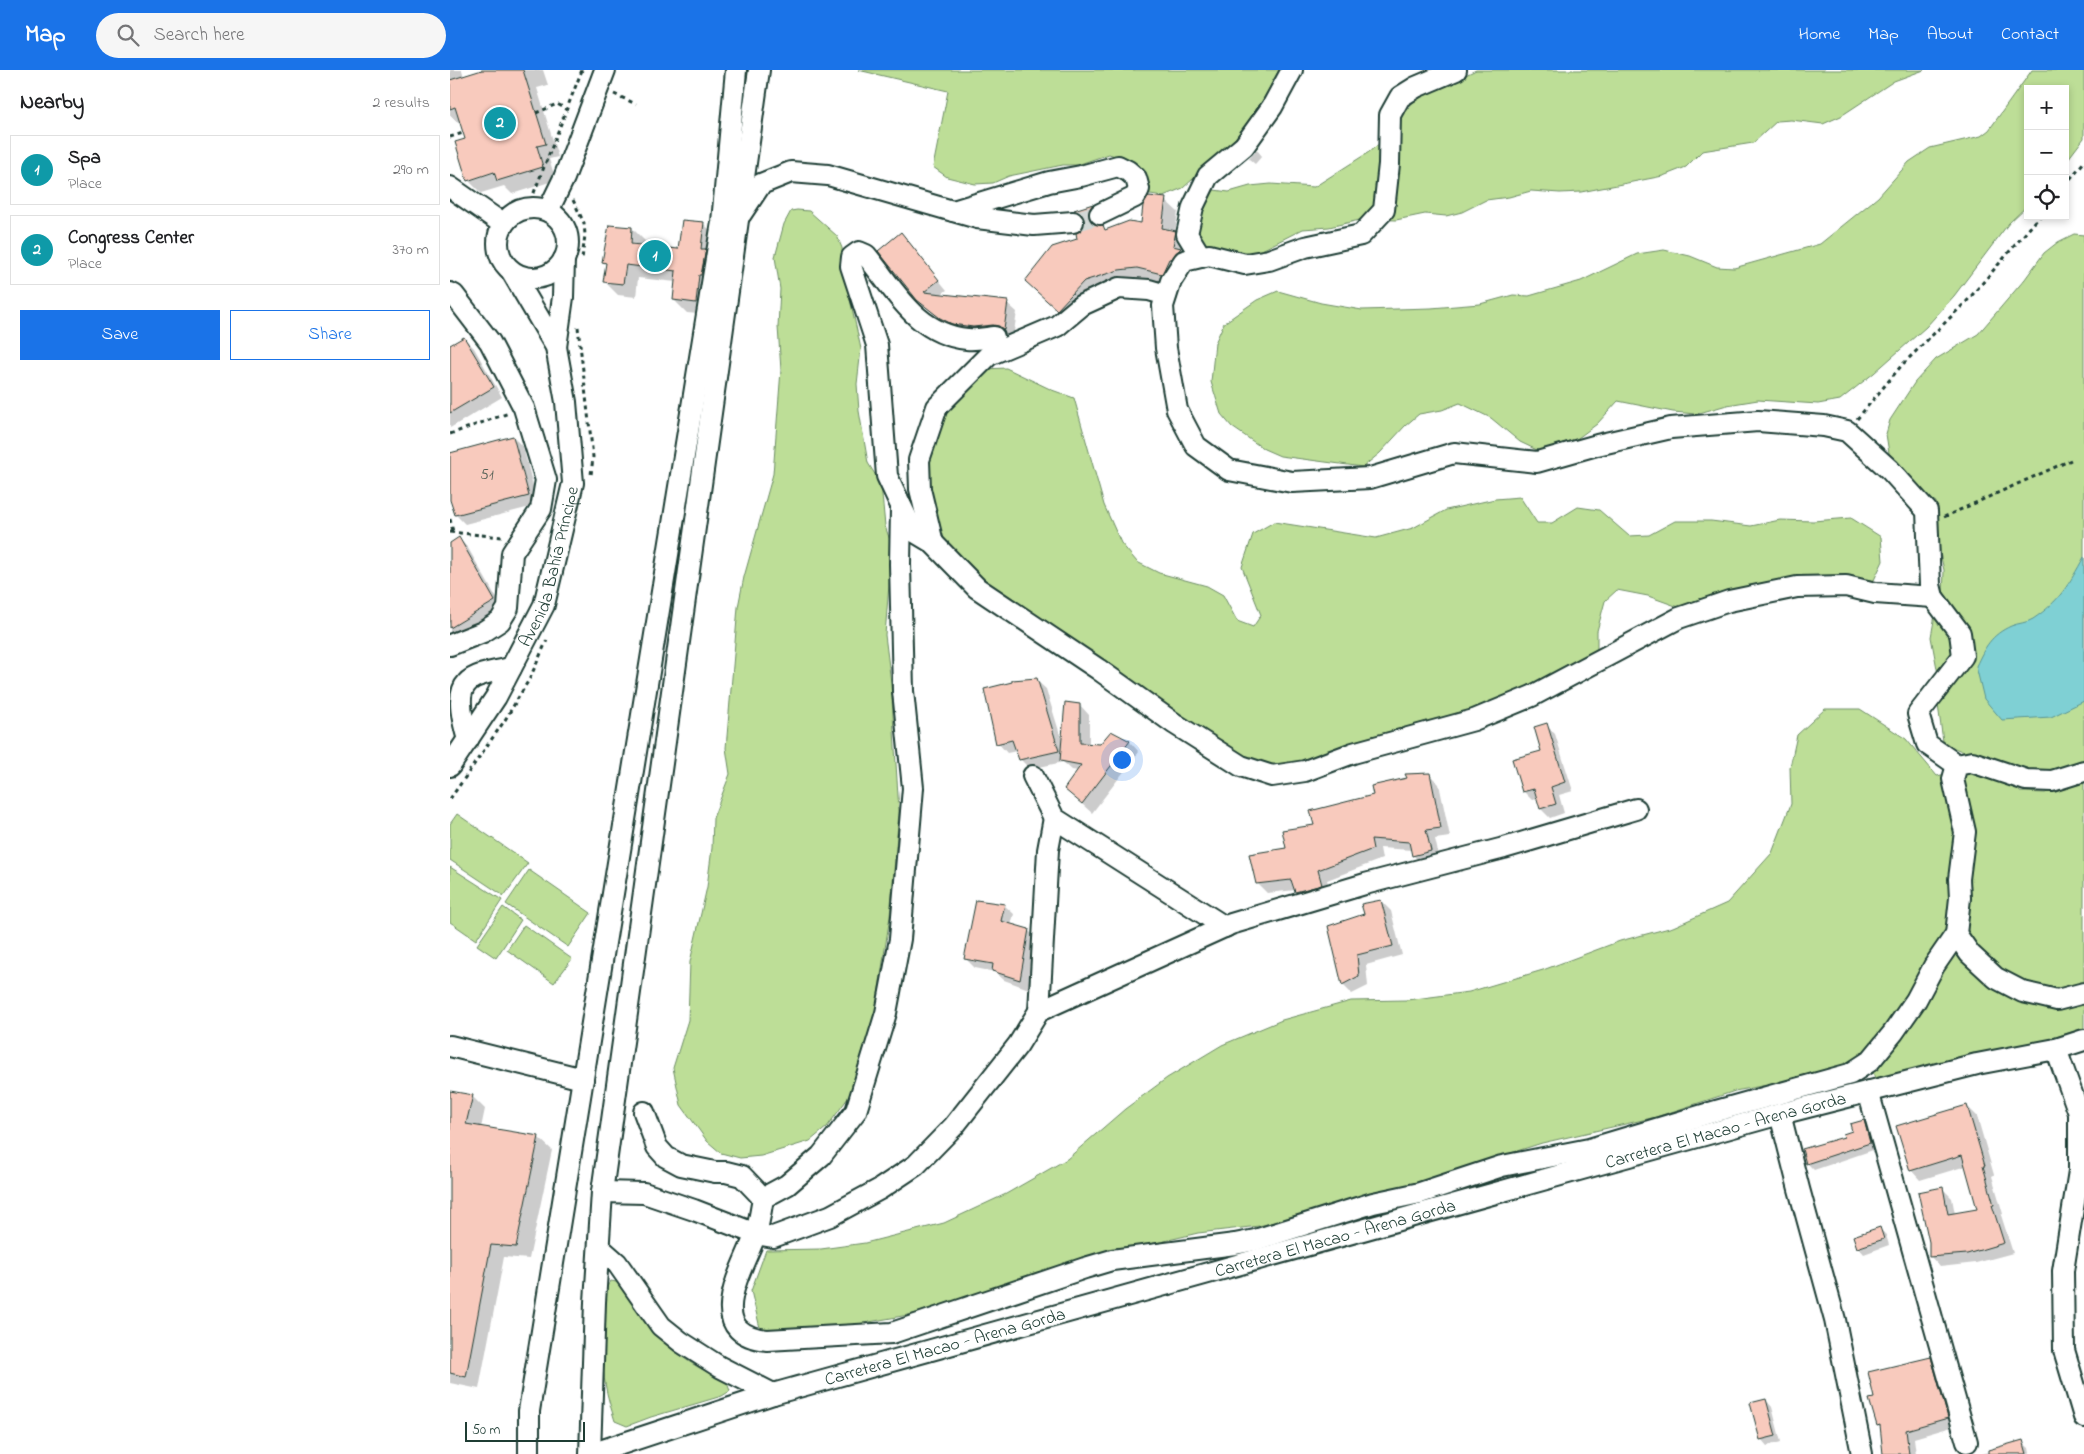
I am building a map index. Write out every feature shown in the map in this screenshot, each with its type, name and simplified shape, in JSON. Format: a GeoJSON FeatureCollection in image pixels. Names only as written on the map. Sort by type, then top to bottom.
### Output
{"type":"FeatureCollection","features":[{"type":"Feature","properties":{"kind":"street"},"geometry":{"type":"LineString","coordinates":[[548,211],[564,178],[605,70]]}},
{"type":"Feature","properties":{"kind":"street"},"geometry":{"type":"LineString","coordinates":[[529,1454],[530,1411],[722,222],[736,70]]}},
{"type":"Feature","properties":{"kind":"street"},"geometry":{"type":"LineString","coordinates":[[590,1454],[595,1302],[600,1248],[602,1192],[758,70]]}},
{"type":"Feature","properties":{"kind":"street"},"geometry":{"type":"LineString","coordinates":[[1201,257],[1187,234],[1193,208],[1208,176],[1244,146],[1272,107],[1292,70]]}},
{"type":"Feature","properties":{"kind":"street"},"geometry":{"type":"LineString","coordinates":[[1456,70],[1416,87],[1400,97],[1390,115],[1389,164],[1384,210],[1361,235],[1305,247],[1269,260],[1245,264],[1209,255],[1184,261],[1171,281],[1163,306],[1166,348],[1177,410],[1196,446],[1228,470],[1292,482],[1370,478],[1454,453],[1537,462],[1597,445],[1671,428],[1758,422],[1824,426],[1847,431],[1890,470],[1927,511],[1930,585],[1934,597],[1960,633],[1963,656],[1918,714],[1927,744],[1957,765],[1972,762],[2026,780],[2052,781],[2084,771]]}},
{"type":"Feature","properties":{"kind":"street"},"geometry":{"type":"LineString","coordinates":[[953,211],[1049,182],[1118,166],[1128,170],[1138,183],[1139,189],[1135,197],[1100,214]]}},
{"type":"Feature","properties":{"kind":"street"},"geometry":{"type":"LineString","coordinates":[[738,218],[761,184],[792,172],[828,175],[977,218],[1034,225],[1073,222]]}},
{"type":"Feature","properties":{"kind":"street"},"geometry":{"type":"LineString","coordinates":[[450,187],[503,224]]}},
{"type":"Feature","properties":{"kind":"street"},"geometry":{"type":"LineString","coordinates":[[528,208],[548,211],[557,217],[564,226],[568,248],[564,259],[557,269],[547,275],[535,278],[523,277],[512,272],[504,264],[500,255],[499,233],[503,224],[519,210],[528,208]]}},
{"type":"Feature","properties":{"kind":"street"},"geometry":{"type":"LineString","coordinates":[[994,337],[968,339],[949,336],[919,321],[902,304],[866,255],[858,252],[852,257],[851,266],[877,346],[887,476],[913,531],[933,543],[977,588],[1098,669],[1175,724],[1241,766],[1272,776],[1305,771],[1353,753],[1474,720],[1532,696],[1679,618],[1729,601],[1797,587],[1846,586],[1875,594],[1934,597]]}},
{"type":"Feature","properties":{"kind":"street","name":"Avenida Bahía Príncipe"},"geometry":{"type":"LineString","coordinates":[[450,766],[496,697],[544,605],[573,483],[566,402],[556,347],[564,297],[564,259]]}},
{"type":"Feature","properties":{"kind":"street","name":"Avenida Bahía Príncipe"},"geometry":{"type":"LineString","coordinates":[[512,272],[556,347]]}},
{"type":"Feature","properties":{"kind":"street"},"geometry":{"type":"LineString","coordinates":[[933,543],[920,489],[920,460],[937,407],[989,355],[1057,326],[1082,305],[1119,288],[1149,290],[1166,295]]}},
{"type":"Feature","properties":{"kind":"street"},"geometry":{"type":"LineString","coordinates":[[450,293],[454,295],[490,342],[524,408],[546,480],[541,509],[520,538],[512,553],[508,608],[500,621],[483,632],[450,645]]}},
{"type":"Feature","properties":{"kind":"street"},"geometry":{"type":"LineString","coordinates":[[763,1198],[787,1185],[821,1156],[856,1111],[886,1013],[900,939],[913,788],[903,691],[900,564],[901,505]]}},
{"type":"Feature","properties":{"kind":"street"},"geometry":{"type":"LineString","coordinates":[[468,740],[462,717],[462,690],[467,682],[486,673],[511,668]]}},
{"type":"Feature","properties":{"kind":"street"},"geometry":{"type":"LineString","coordinates":[[763,1198],[756,1234],[732,1297],[730,1316],[741,1331],[754,1338],[767,1340],[892,1333],[1112,1260],[1255,1240],[1373,1203],[1420,1194],[1502,1166],[1589,1149],[1850,1074],[1870,1061],[1893,1033],[1916,1000],[1934,966],[1956,934],[1960,898],[1959,879],[1965,832],[1953,779],[1957,765]]}},
{"type":"Feature","properties":{"kind":"street"},"geometry":{"type":"LineString","coordinates":[[1033,776],[1054,818],[1070,826],[1225,927]]}},
{"type":"Feature","properties":{"kind":"street"},"geometry":{"type":"LineString","coordinates":[[1039,1011],[1225,927],[1364,884],[1504,848],[1636,809]]}},
{"type":"Feature","properties":{"kind":"street"},"geometry":{"type":"LineString","coordinates":[[602,1192],[644,1193],[756,1234],[773,1237],[830,1216],[880,1189],[916,1165],[954,1126],[1018,1045],[1039,1011],[1048,850],[1054,818]]}},
{"type":"Feature","properties":{"kind":"street"},"geometry":{"type":"LineString","coordinates":[[1956,934],[1970,954],[1996,978],[2023,992],[2057,1000],[2084,993]]}},
{"type":"Feature","properties":{"kind":"street","name":"Carretera El Macao - Arena Gorda"},"geometry":{"type":"LineString","coordinates":[[590,1454],[773,1394],[1780,1114],[1977,1064],[2056,1048],[2084,1040]]}},
{"type":"Feature","properties":{"kind":"street"},"geometry":{"type":"LineString","coordinates":[[450,1046],[583,1079]]}},
{"type":"Feature","properties":{"kind":"street"},"geometry":{"type":"LineString","coordinates":[[2056,1048],[2079,1113],[2079,1171],[2063,1271],[2064,1350],[2084,1416]]}},
{"type":"Feature","properties":{"kind":"street"},"geometry":{"type":"LineString","coordinates":[[1868,1091],[1967,1442]]}},
{"type":"Feature","properties":{"kind":"street"},"geometry":{"type":"LineString","coordinates":[[644,1112],[657,1147],[666,1157],[681,1165],[742,1176],[763,1198]]}},
{"type":"Feature","properties":{"kind":"street"},"geometry":{"type":"LineString","coordinates":[[1780,1114],[1798,1189],[1835,1320],[1862,1454]]}},
{"type":"Feature","properties":{"kind":"street"},"geometry":{"type":"LineString","coordinates":[[600,1248],[617,1263],[662,1326],[681,1342],[720,1368],[773,1394]]}},
{"type":"Feature","properties":{"kind":"path"},"geometry":{"type":"LineString","coordinates":[[528,208],[582,70]]}},
{"type":"Feature","properties":{"kind":"path"},"geometry":{"type":"LineString","coordinates":[[536,113],[557,104],[567,110]]}},
{"type":"Feature","properties":{"kind":"path"},"geometry":{"type":"LineString","coordinates":[[450,137],[464,134]]}},
{"type":"Feature","properties":{"kind":"path"},"geometry":{"type":"LineString","coordinates":[[2069,180],[2084,162]]}},
{"type":"Feature","properties":{"kind":"path"},"geometry":{"type":"LineString","coordinates":[[1847,431],[1902,365],[1967,301],[2037,220]]}},
{"type":"Feature","properties":{"kind":"path"},"geometry":{"type":"LineString","coordinates":[[450,434],[524,408]]}},
{"type":"Feature","properties":{"kind":"path"},"geometry":{"type":"LineString","coordinates":[[1928,525],[2071,460]]}},
{"type":"Feature","properties":{"kind":"path"},"geometry":{"type":"LineString","coordinates":[[450,519],[452,532],[520,538]]}},
{"type":"Feature","properties":{"kind":"green space"},"geometry":{"type":"Polygon","coordinates":[[[858,70],[1279,70],[1260,105],[1223,152],[1183,188],[1163,196],[1144,193],[1121,158],[1109,154],[1077,165],[1063,165],[1009,176],[993,183],[975,184],[947,177],[933,167],[948,91],[858,70]]]}},
{"type":"Feature","properties":{"kind":"green space"},"geometry":{"type":"Polygon","coordinates":[[[1476,70],[1924,70],[1894,81],[1841,116],[1823,124],[1791,120],[1777,121],[1753,143],[1702,151],[1686,167],[1663,176],[1581,192],[1531,191],[1509,197],[1486,200],[1462,212],[1446,216],[1425,214],[1396,220],[1364,219],[1329,227],[1303,229],[1256,253],[1233,256],[1212,249],[1199,240],[1197,225],[1199,213],[1214,190],[1229,192],[1250,186],[1271,184],[1314,187],[1369,152],[1397,129],[1401,116],[1416,99],[1476,70]]]}},
{"type":"Feature","properties":{"kind":"green space"},"geometry":{"type":"Polygon","coordinates":[[[2032,70],[2084,70],[2084,138],[2069,158],[2069,85],[2024,85],[2024,209],[2009,223],[1954,296],[1926,327],[1840,400],[1818,404],[1758,400],[1727,405],[1696,414],[1673,412],[1618,401],[1597,424],[1578,438],[1539,451],[1520,442],[1491,418],[1460,403],[1442,410],[1419,414],[1380,453],[1363,467],[1280,456],[1264,449],[1232,427],[1221,414],[1211,382],[1215,343],[1224,323],[1257,300],[1278,291],[1321,303],[1362,310],[1431,308],[1480,304],[1513,295],[1529,296],[1581,281],[1637,254],[1664,250],[1690,256],[1717,267],[1734,268],[1820,244],[1878,197],[1909,162],[1930,148],[1981,136],[1989,130],[2032,70]]]}},
{"type":"Feature","properties":{"kind":"green space"},"geometry":{"type":"Polygon","coordinates":[[[791,211],[809,211],[837,236],[842,248],[844,272],[861,349],[857,384],[859,411],[868,463],[881,484],[885,526],[892,546],[885,635],[891,683],[899,812],[890,916],[872,1034],[853,1091],[827,1127],[810,1141],[761,1156],[740,1158],[721,1153],[707,1141],[681,1105],[673,1068],[688,1020],[690,962],[707,887],[712,848],[713,818],[730,774],[726,748],[738,607],[744,577],[773,474],[781,370],[778,327],[780,289],[775,257],[784,224],[791,211]]]}},
{"type":"Feature","properties":{"kind":"green space"},"geometry":{"type":"Polygon","coordinates":[[[2074,234],[2084,235],[2084,762],[2037,774],[1999,762],[2020,792],[2045,793],[2084,781],[2084,1028],[1953,1070],[1875,1080],[1869,1052],[1841,1071],[1735,1091],[1656,1117],[1542,1143],[1373,1197],[1259,1226],[1198,1233],[1139,1247],[947,1308],[774,1339],[760,1328],[751,1291],[766,1250],[821,1249],[865,1243],[944,1223],[1006,1194],[1067,1159],[1125,1109],[1167,1078],[1222,1045],[1282,1020],[1351,1001],[1407,1000],[1469,992],[1543,970],[1620,941],[1673,927],[1727,903],[1772,853],[1791,804],[1790,767],[1797,735],[1825,709],[1860,709],[1906,739],[1937,776],[1998,762],[1962,751],[1943,741],[1938,705],[1938,674],[1931,637],[1935,615],[1943,595],[1944,570],[1940,553],[1936,502],[1920,492],[1889,453],[1886,434],[1890,420],[1915,382],[1936,359],[1978,334],[2025,279],[2044,253],[2058,242],[2074,234]]]}},
{"type":"Feature","properties":{"kind":"green space"},"geometry":{"type":"Polygon","coordinates":[[[1006,368],[1052,390],[1074,398],[1104,505],[1121,543],[1137,562],[1159,573],[1207,586],[1223,595],[1237,621],[1253,627],[1261,615],[1242,567],[1253,534],[1274,522],[1376,538],[1413,528],[1446,510],[1495,499],[1520,497],[1537,523],[1552,523],[1578,507],[1599,510],[1629,536],[1649,535],[1675,521],[1711,521],[1751,526],[1780,520],[1813,521],[1851,518],[1881,537],[1883,561],[1874,580],[1843,580],[1687,610],[1648,596],[1617,590],[1605,601],[1597,631],[1597,654],[1499,704],[1286,767],[1255,764],[1143,694],[1083,646],[1033,624],[997,597],[946,545],[929,501],[926,478],[932,446],[940,424],[964,387],[984,369],[1006,368]]]}},
{"type":"Feature","properties":{"kind":"green space"},"geometry":{"type":"Polygon","coordinates":[[[457,814],[528,863],[504,896],[450,860],[450,824],[457,814]]]}},
{"type":"Feature","properties":{"kind":"green space"},"geometry":{"type":"Polygon","coordinates":[[[450,867],[502,900],[476,940],[450,922],[450,867]]]}},
{"type":"Feature","properties":{"kind":"green space"},"geometry":{"type":"Polygon","coordinates":[[[529,870],[591,913],[568,947],[506,904],[529,870]]]}},
{"type":"Feature","properties":{"kind":"green space"},"geometry":{"type":"Polygon","coordinates":[[[503,907],[521,920],[496,958],[477,945],[503,907]]]}},
{"type":"Feature","properties":{"kind":"green space"},"geometry":{"type":"Polygon","coordinates":[[[524,925],[572,959],[554,983],[507,950],[524,925]]]}},
{"type":"Feature","properties":{"kind":"green space"},"geometry":{"type":"Polygon","coordinates":[[[611,1281],[621,1283],[647,1324],[666,1344],[701,1369],[726,1380],[730,1391],[722,1396],[627,1426],[615,1421],[605,1383],[601,1330],[603,1300],[606,1289],[611,1281]]]}},
{"type":"Feature","properties":{"kind":"water"},"geometry":{"type":"Polygon","coordinates":[[[2084,557],[2084,701],[2051,717],[2002,720],[1984,699],[1976,666],[1979,659],[1989,642],[1998,633],[2011,626],[2031,620],[2050,606],[2068,584],[2084,557]]]}},
{"type":"Feature","properties":{"kind":"building"},"geometry":{"type":"Polygon","coordinates":[[[482,70],[523,70],[546,144],[537,146],[543,167],[497,181],[494,172],[467,181],[455,142],[465,139],[455,107],[450,109],[450,80],[482,70]]]}},
{"type":"Feature","properties":{"kind":"building"},"geometry":{"type":"Polygon","coordinates":[[[1149,196],[1166,198],[1162,228],[1176,231],[1173,246],[1181,248],[1169,259],[1162,274],[1137,268],[1119,270],[1084,281],[1057,310],[1025,281],[1052,247],[1077,239],[1076,233],[1083,228],[1085,221],[1082,215],[1074,210],[1093,204],[1088,213],[1089,219],[1094,224],[1103,225],[1105,230],[1129,221],[1141,223],[1143,205],[1149,196]]]}},
{"type":"Feature","properties":{"kind":"building"},"geometry":{"type":"Polygon","coordinates":[[[682,220],[704,222],[701,249],[706,249],[701,275],[699,275],[696,303],[673,300],[676,271],[626,265],[623,284],[603,282],[606,263],[602,262],[609,225],[632,227],[631,244],[678,249],[682,220]]]}},
{"type":"Feature","properties":{"kind":"building"},"geometry":{"type":"Polygon","coordinates":[[[901,232],[939,280],[924,292],[1008,301],[1004,330],[999,326],[993,325],[973,327],[952,324],[940,318],[917,300],[878,251],[901,232]]]}},
{"type":"Feature","properties":{"kind":"building"},"geometry":{"type":"Polygon","coordinates":[[[464,337],[494,387],[450,413],[450,345],[464,337]]]}},
{"type":"Feature","properties":{"kind":"building"},"geometry":{"type":"Polygon","coordinates":[[[513,436],[529,496],[455,515],[450,500],[450,453],[513,436]]]}},
{"type":"Feature","properties":{"kind":"building"},"geometry":{"type":"Polygon","coordinates":[[[459,537],[495,601],[450,628],[450,543],[459,537]]]}},
{"type":"Feature","properties":{"kind":"building"},"geometry":{"type":"Polygon","coordinates":[[[1037,678],[1059,751],[1019,760],[1012,740],[996,744],[984,689],[1012,682],[1012,680],[1037,678]]]}},
{"type":"Feature","properties":{"kind":"building"},"geometry":{"type":"Polygon","coordinates":[[[1065,702],[1080,704],[1080,743],[1100,744],[1111,731],[1130,741],[1082,804],[1064,789],[1081,765],[1060,761],[1065,702]]]}},
{"type":"Feature","properties":{"kind":"building"},"geometry":{"type":"Polygon","coordinates":[[[1547,723],[1565,782],[1551,787],[1556,804],[1540,809],[1534,789],[1522,792],[1512,759],[1541,751],[1534,727],[1547,723]]]}},
{"type":"Feature","properties":{"kind":"building"},"geometry":{"type":"Polygon","coordinates":[[[1430,773],[1441,828],[1426,830],[1431,851],[1412,856],[1409,842],[1371,839],[1373,849],[1318,870],[1322,885],[1295,892],[1291,880],[1256,884],[1249,854],[1286,848],[1282,830],[1314,825],[1310,811],[1373,795],[1371,786],[1407,778],[1405,774],[1430,773]]]}},
{"type":"Feature","properties":{"kind":"building"},"geometry":{"type":"Polygon","coordinates":[[[976,900],[1005,904],[1001,921],[1029,929],[1020,980],[992,971],[993,964],[964,959],[976,900]]]}},
{"type":"Feature","properties":{"kind":"building"},"geometry":{"type":"Polygon","coordinates":[[[1381,900],[1393,946],[1357,955],[1359,976],[1342,985],[1328,926],[1364,914],[1361,904],[1381,900]]]}},
{"type":"Feature","properties":{"kind":"building"},"geometry":{"type":"Polygon","coordinates":[[[450,1091],[473,1095],[466,1124],[539,1136],[516,1247],[491,1245],[466,1377],[450,1373],[450,1091]]]}},
{"type":"Feature","properties":{"kind":"building"},"geometry":{"type":"Polygon","coordinates":[[[1967,1105],[1985,1166],[1983,1166],[1994,1205],[1992,1205],[2004,1243],[1967,1254],[1929,1257],[1929,1242],[1918,1192],[1943,1187],[1948,1214],[1977,1209],[1962,1155],[1910,1171],[1896,1126],[1967,1105]]]}},
{"type":"Feature","properties":{"kind":"building"},"geometry":{"type":"Polygon","coordinates":[[[1864,1120],[1870,1143],[1806,1164],[1802,1149],[1844,1137],[1843,1134],[1852,1131],[1850,1124],[1864,1120]]]}},
{"type":"Feature","properties":{"kind":"building"},"geometry":{"type":"Polygon","coordinates":[[[1880,1227],[1884,1239],[1857,1248],[1853,1236],[1880,1227]]]}},
{"type":"Feature","properties":{"kind":"building"},"geometry":{"type":"Polygon","coordinates":[[[1931,1357],[1948,1418],[1906,1430],[1909,1454],[1883,1454],[1880,1425],[1877,1426],[1869,1399],[1874,1398],[1868,1372],[1931,1357]]]}},
{"type":"Feature","properties":{"kind":"building"},"geometry":{"type":"Polygon","coordinates":[[[1766,1399],[1776,1436],[1760,1440],[1750,1403],[1766,1399]]]}},
{"type":"Feature","properties":{"kind":"building"},"geometry":{"type":"Polygon","coordinates":[[[2023,1440],[2027,1454],[1988,1454],[1988,1450],[2023,1440]]]}},
{"type":"Feature","properties":{"kind":"tunnel"},"geometry":{"type":"LineString","coordinates":[[1073,222],[1100,214]]}},
{"type":"Feature","properties":{"kind":"place","name":"Congress Center"},"geometry":{"type":"Point","coordinates":[500,123]}},
{"type":"Feature","properties":{"kind":"place","name":"Spa"},"geometry":{"type":"Point","coordinates":[655,256]}}]}
